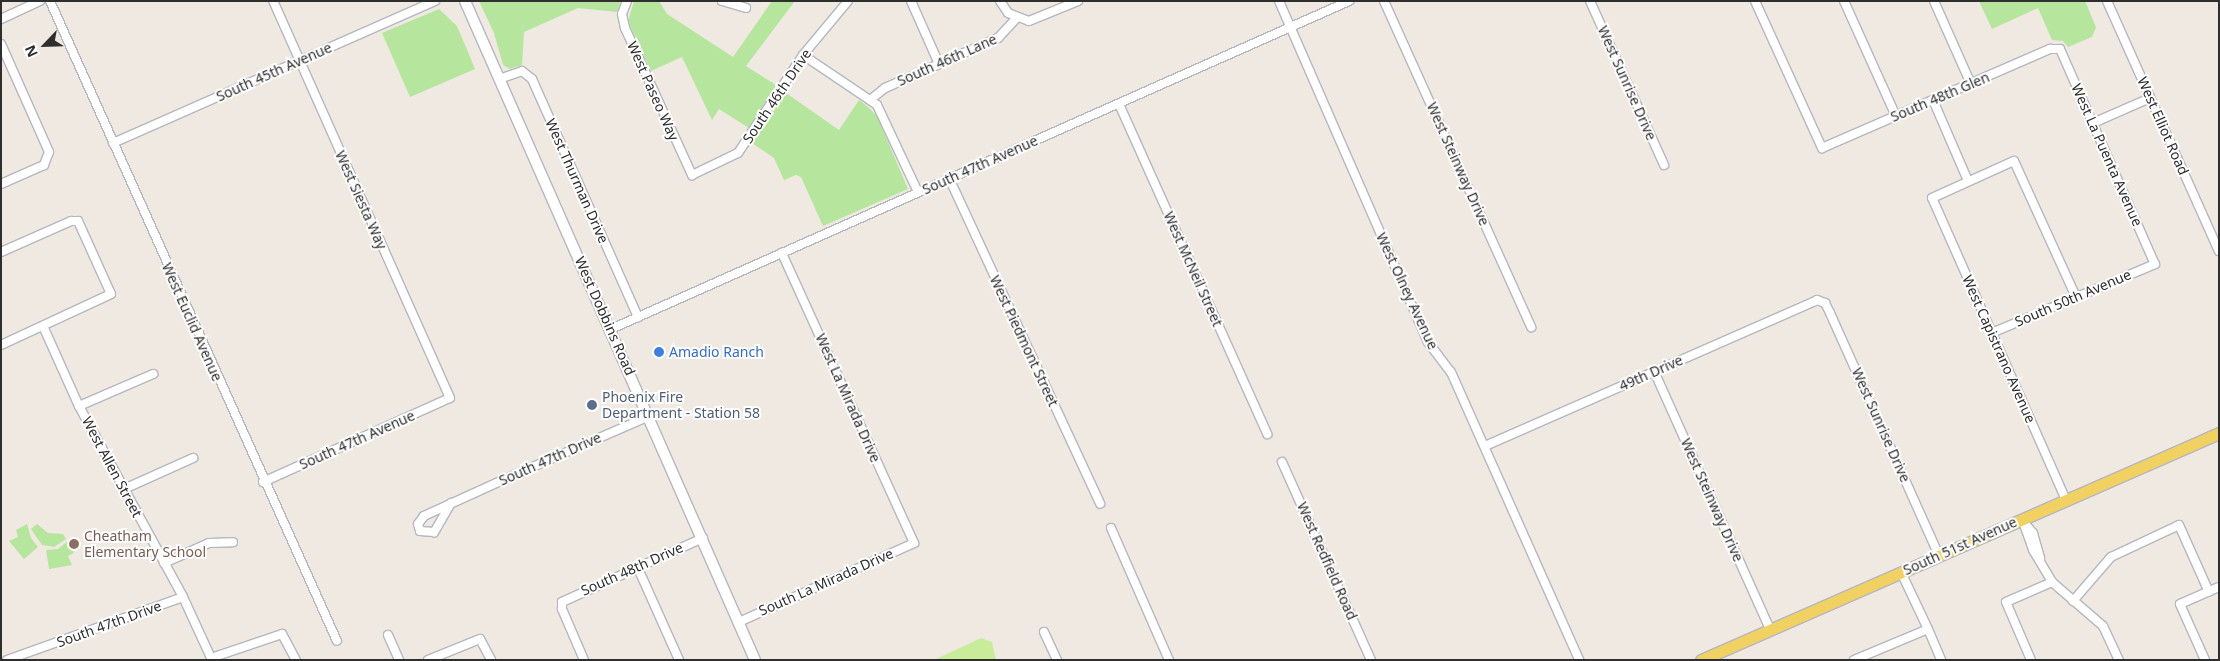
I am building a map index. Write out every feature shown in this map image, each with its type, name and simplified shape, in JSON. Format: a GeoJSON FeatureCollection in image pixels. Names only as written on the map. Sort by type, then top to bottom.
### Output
{"type":"FeatureCollection","features":[{"type":"Feature","properties":{"kind":"main road","name":"West Dobbins Road"},"geometry":{"type":"LineString","coordinates":[[464,1],[611,329],[755,660]]}},
{"type":"Feature","properties":{"kind":"main road","name":"South 51st Avenue"},"geometry":{"type":"LineString","coordinates":[[1701,660],[1720,656],[1770,629],[2219,433]]}},
{"type":"Feature","properties":{"kind":"street"},"geometry":{"type":"LineString","coordinates":[[1,19],[40,1]]}},
{"type":"Feature","properties":{"kind":"street","name":"West Euclid Avenue"},"geometry":{"type":"LineString","coordinates":[[50,1],[263,482],[337,641]]}},
{"type":"Feature","properties":{"kind":"street","name":"West Siesta Way"},"geometry":{"type":"LineString","coordinates":[[273,1],[450,398]]}},
{"type":"Feature","properties":{"kind":"street","name":"South 45th Avenue"},"geometry":{"type":"LineString","coordinates":[[113,143],[434,1]]}},
{"type":"Feature","properties":{"kind":"street"},"geometry":{"type":"LineString","coordinates":[[722,1],[746,8]]}},
{"type":"Feature","properties":{"kind":"street","name":"South 46th Drive"},"geometry":{"type":"LineString","coordinates":[[692,175],[738,153],[803,55],[848,1]]}},
{"type":"Feature","properties":{"kind":"street"},"geometry":{"type":"LineString","coordinates":[[912,1],[939,64]]}},
{"type":"Feature","properties":{"kind":"street"},"geometry":{"type":"LineString","coordinates":[[1000,1],[1008,13],[1016,19],[1036,20],[1078,1]]}},
{"type":"Feature","properties":{"kind":"street","name":"West Olney Avenue"},"geometry":{"type":"LineString","coordinates":[[1279,1],[1428,342],[1451,372],[1579,660]]}},
{"type":"Feature","properties":{"kind":"street","name":"South 47th Avenue"},"geometry":{"type":"LineString","coordinates":[[611,329],[1349,1]]}},
{"type":"Feature","properties":{"kind":"street","name":"West Steinway Drive"},"geometry":{"type":"LineString","coordinates":[[1384,1],[1531,327]]}},
{"type":"Feature","properties":{"kind":"street","name":"West Sunrise Drive"},"geometry":{"type":"LineString","coordinates":[[1590,1],[1664,165]]}},
{"type":"Feature","properties":{"kind":"street","name":"South 48th Glen"},"geometry":{"type":"LineString","coordinates":[[1755,1],[1822,148],[2058,47]]}},
{"type":"Feature","properties":{"kind":"street"},"geometry":{"type":"LineString","coordinates":[[1844,1],[1896,116]]}},
{"type":"Feature","properties":{"kind":"street"},"geometry":{"type":"LineString","coordinates":[[1934,1],[1971,84]]}},
{"type":"Feature","properties":{"kind":"street","name":"West Elliot Road"},"geometry":{"type":"LineString","coordinates":[[2107,1],[2219,251]]}},
{"type":"Feature","properties":{"kind":"street","name":"West Paseo Way"},"geometry":{"type":"LineString","coordinates":[[626,3],[622,14],[625,28],[692,175]]}},
{"type":"Feature","properties":{"kind":"street","name":"South 46th Lane"},"geometry":{"type":"LineString","coordinates":[[870,100],[885,88],[998,38],[1016,19]]}},
{"type":"Feature","properties":{"kind":"street"},"geometry":{"type":"LineString","coordinates":[[1,44],[50,152],[49,160],[1,184]]}},
{"type":"Feature","properties":{"kind":"street","name":"West La Puenta Avenue"},"geometry":{"type":"LineString","coordinates":[[2058,47],[2155,264]]}},
{"type":"Feature","properties":{"kind":"street"},"geometry":{"type":"LineString","coordinates":[[803,55],[870,100],[881,112],[918,192]]}},
{"type":"Feature","properties":{"kind":"street","name":"West Thurman Drive"},"geometry":{"type":"LineString","coordinates":[[499,79],[522,71],[532,79],[638,317]]}},
{"type":"Feature","properties":{"kind":"street"},"geometry":{"type":"LineString","coordinates":[[2093,123],[2150,98]]}},
{"type":"Feature","properties":{"kind":"street"},"geometry":{"type":"LineString","coordinates":[[1933,100],[1968,181],[2014,161],[2076,297]]}},
{"type":"Feature","properties":{"kind":"street","name":"West McNeil Street"},"geometry":{"type":"LineString","coordinates":[[1119,104],[1266,434]]}},
{"type":"Feature","properties":{"kind":"street","name":"West Piedmont Street"},"geometry":{"type":"LineString","coordinates":[[949,178],[1100,504]]}},
{"type":"Feature","properties":{"kind":"street","name":"West Capistrano Avenue"},"geometry":{"type":"LineString","coordinates":[[1968,181],[1932,198],[2066,500]]}},
{"type":"Feature","properties":{"kind":"street"},"geometry":{"type":"LineString","coordinates":[[1,252],[70,221],[78,221],[111,294],[1,345]]}},
{"type":"Feature","properties":{"kind":"street","name":"West La Mirada Drive"},"geometry":{"type":"LineString","coordinates":[[782,253],[914,543]]}},
{"type":"Feature","properties":{"kind":"street","name":"South 50th Avenue"},"geometry":{"type":"LineString","coordinates":[[1992,333],[2155,264]]}},
{"type":"Feature","properties":{"kind":"street","name":"West Sunrise Drive"},"geometry":{"type":"LineString","coordinates":[[1817,300],[1825,303],[1830,313],[1939,556]]}},
{"type":"Feature","properties":{"kind":"street","name":"49th Drive"},"geometry":{"type":"LineString","coordinates":[[1485,446],[1817,300]]}},
{"type":"Feature","properties":{"kind":"street","name":"West Allen Street"},"geometry":{"type":"LineString","coordinates":[[43,326],[79,406],[183,597],[211,659]]}},
{"type":"Feature","properties":{"kind":"street","name":"West Steinway Drive"},"geometry":{"type":"LineString","coordinates":[[1654,371],[1770,629]]}},
{"type":"Feature","properties":{"kind":"street"},"geometry":{"type":"LineString","coordinates":[[79,406],[153,374]]}},
{"type":"Feature","properties":{"kind":"street","name":"South 47th Avenue"},"geometry":{"type":"LineString","coordinates":[[263,482],[450,398]]}},
{"type":"Feature","properties":{"kind":"street","name":"South 47th Drive"},"geometry":{"type":"LineString","coordinates":[[451,503],[437,529],[430,534],[420,531],[418,524],[424,516],[451,503],[649,416]]}},
{"type":"Feature","properties":{"kind":"street"},"geometry":{"type":"LineString","coordinates":[[124,489],[193,458]]}},
{"type":"Feature","properties":{"kind":"street","name":"West Redfield Road"},"geometry":{"type":"LineString","coordinates":[[1282,462],[1371,660]]}},
{"type":"Feature","properties":{"kind":"street"},"geometry":{"type":"LineString","coordinates":[[2022,520],[2033,550],[2040,558],[2052,582],[2103,626],[2119,660]]}},
{"type":"Feature","properties":{"kind":"street"},"geometry":{"type":"LineString","coordinates":[[2073,601],[2111,557],[2179,525],[2209,592]]}},
{"type":"Feature","properties":{"kind":"street"},"geometry":{"type":"LineString","coordinates":[[1111,528],[1170,660]]}},
{"type":"Feature","properties":{"kind":"street","name":"South 48th Drive"},"geometry":{"type":"LineString","coordinates":[[584,660],[562,609],[562,602],[703,538]]}},
{"type":"Feature","properties":{"kind":"street"},"geometry":{"type":"LineString","coordinates":[[164,563],[209,543],[233,542]]}},
{"type":"Feature","properties":{"kind":"street","name":"South La Mirada Drive"},"geometry":{"type":"LineString","coordinates":[[739,622],[914,543]]}},
{"type":"Feature","properties":{"kind":"street"},"geometry":{"type":"LineString","coordinates":[[638,566],[679,660]]}},
{"type":"Feature","properties":{"kind":"street"},"geometry":{"type":"LineString","coordinates":[[1901,572],[1941,660]]}},
{"type":"Feature","properties":{"kind":"street"},"geometry":{"type":"LineString","coordinates":[[2031,660],[2006,602],[2052,582]]}},
{"type":"Feature","properties":{"kind":"street"},"geometry":{"type":"LineString","coordinates":[[2205,660],[2180,604],[2219,587]]}},
{"type":"Feature","properties":{"kind":"street","name":"South 47th Drive"},"geometry":{"type":"LineString","coordinates":[[7,660],[183,597]]}},
{"type":"Feature","properties":{"kind":"street"},"geometry":{"type":"LineString","coordinates":[[1854,660],[1928,629]]}},
{"type":"Feature","properties":{"kind":"street"},"geometry":{"type":"LineString","coordinates":[[1044,632],[1057,660]]}},
{"type":"Feature","properties":{"kind":"street"},"geometry":{"type":"LineString","coordinates":[[211,659],[282,634],[296,660]]}},
{"type":"Feature","properties":{"kind":"street"},"geometry":{"type":"LineString","coordinates":[[388,635],[398,660]]}},
{"type":"Feature","properties":{"kind":"street"},"geometry":{"type":"LineString","coordinates":[[428,660],[480,639],[491,660]]}},
{"type":"Feature","properties":{"kind":"green space"},"geometry":{"type":"Polygon","coordinates":[[[479,1],[621,1],[617,12],[578,8],[524,32],[522,65],[510,69],[503,65],[494,33],[479,1]]]}},
{"type":"Feature","properties":{"kind":"green space"},"geometry":{"type":"Polygon","coordinates":[[[634,1],[659,1],[667,14],[733,57],[772,1],[795,1],[746,66],[776,85],[749,128],[719,109],[712,120],[682,57],[651,71],[628,21],[634,1]]]}},
{"type":"Feature","properties":{"kind":"green space"},"geometry":{"type":"Polygon","coordinates":[[[1979,1],[2085,1],[2096,27],[2092,37],[2068,47],[2063,41],[2052,40],[2038,8],[1992,29],[1979,1]]]}},
{"type":"Feature","properties":{"kind":"green space"},"geometry":{"type":"Polygon","coordinates":[[[439,9],[457,26],[475,69],[410,97],[382,33],[439,9]]]}},
{"type":"Feature","properties":{"kind":"green space"},"geometry":{"type":"Polygon","coordinates":[[[786,93],[839,130],[859,100],[868,107],[877,116],[908,189],[823,226],[801,177],[796,175],[784,180],[774,158],[752,143],[786,93]]]}},
{"type":"Feature","properties":{"kind":"green space"},"geometry":{"type":"Polygon","coordinates":[[[27,524],[31,538],[38,547],[24,559],[9,541],[18,537],[16,530],[27,524]]]}},
{"type":"Feature","properties":{"kind":"green space"},"geometry":{"type":"Polygon","coordinates":[[[37,524],[48,533],[63,534],[66,539],[54,547],[42,545],[31,529],[37,524]]]}},
{"type":"Feature","properties":{"kind":"green space"},"geometry":{"type":"Polygon","coordinates":[[[68,541],[74,553],[68,556],[72,565],[49,569],[46,550],[58,549],[68,541]]]}},
{"type":"Feature","properties":{"kind":"green space"},"geometry":{"type":"Polygon","coordinates":[[[981,638],[992,642],[996,660],[934,660],[981,638]]]}},
{"type":"Feature","properties":{"kind":"place","name":"Amadio Ranch"},"geometry":{"type":"Point","coordinates":[659,352]}},
{"type":"Feature","properties":{"kind":"place","name":"Phoenix Fire Department - Station 58"},"geometry":{"type":"Point","coordinates":[592,405]}},
{"type":"Feature","properties":{"kind":"place","name":"Cheatham Elementary School"},"geometry":{"type":"Point","coordinates":[74,544]}}]}
